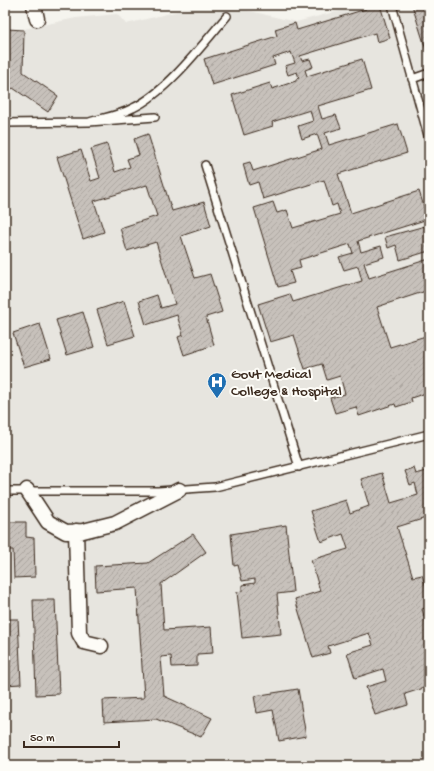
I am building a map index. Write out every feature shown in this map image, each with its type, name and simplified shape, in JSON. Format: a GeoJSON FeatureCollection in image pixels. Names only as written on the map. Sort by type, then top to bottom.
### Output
{"type":"FeatureCollection","features":[{"type":"Feature","properties":{"kind":"street"},"geometry":{"type":"LineString","coordinates":[[34,5],[37,19]]}},
{"type":"Feature","properties":{"kind":"street"},"geometry":{"type":"LineString","coordinates":[[27,490],[48,522],[66,532],[115,523],[179,490]]}},
{"type":"Feature","properties":{"kind":"street"},"geometry":{"type":"LineString","coordinates":[[76,531],[79,634],[84,642],[101,646]]}},
{"type":"Feature","properties":{"kind":"lane"},"geometry":{"type":"LineString","coordinates":[[392,5],[429,139]]}},
{"type":"Feature","properties":{"kind":"lane"},"geometry":{"type":"LineString","coordinates":[[89,122],[134,108],[154,94],[191,59],[227,16]]}},
{"type":"Feature","properties":{"kind":"lane"},"geometry":{"type":"LineString","coordinates":[[412,78],[429,73]]}},
{"type":"Feature","properties":{"kind":"lane"},"geometry":{"type":"LineString","coordinates":[[5,123],[89,122],[155,117]]}},
{"type":"Feature","properties":{"kind":"lane"},"geometry":{"type":"LineString","coordinates":[[205,165],[299,467]]}},
{"type":"Feature","properties":{"kind":"lane"},"geometry":{"type":"LineString","coordinates":[[5,490],[179,490],[215,487],[429,434]]}},
{"type":"Feature","properties":{"kind":"shaded area","name":"Govt Medical College & Hospital"},"geometry":{"type":"Polygon","coordinates":[[[203,5],[242,5],[242,9],[296,22],[362,5],[429,5],[429,766],[5,766],[5,33],[76,18],[117,14],[126,24],[203,5]]]}},
{"type":"Feature","properties":{"kind":"building"},"geometry":{"type":"Polygon","coordinates":[[[365,5],[380,5],[390,38],[377,42],[375,33],[300,56],[302,61],[310,59],[313,67],[305,70],[307,76],[362,59],[371,90],[318,106],[322,119],[336,115],[341,128],[325,133],[329,145],[398,124],[407,153],[338,174],[351,213],[419,191],[428,219],[358,241],[361,252],[381,246],[384,257],[364,263],[369,278],[429,259],[429,290],[377,307],[390,347],[429,335],[429,392],[411,398],[412,402],[396,407],[395,404],[359,416],[356,407],[335,413],[330,398],[345,394],[340,376],[327,380],[322,364],[305,369],[294,335],[270,342],[258,304],[290,294],[293,302],[362,281],[358,266],[344,270],[339,257],[353,253],[350,244],[299,260],[301,268],[290,271],[294,283],[278,287],[254,208],[273,202],[277,213],[287,210],[293,228],[340,214],[337,204],[332,206],[324,180],[263,199],[258,182],[249,185],[243,164],[250,162],[253,171],[322,149],[317,134],[302,139],[298,126],[313,121],[310,110],[272,122],[273,126],[244,135],[232,95],[270,83],[272,89],[296,81],[296,79],[299,78],[297,72],[288,75],[285,66],[295,63],[291,52],[273,58],[275,65],[212,85],[204,59],[277,36],[275,29],[295,23],[297,30],[366,9],[365,5]]]}},
{"type":"Feature","properties":{"kind":"building"},"geometry":{"type":"Polygon","coordinates":[[[412,5],[429,5],[428,56],[412,5]]]}},
{"type":"Feature","properties":{"kind":"building"},"geometry":{"type":"Polygon","coordinates":[[[7,29],[24,30],[23,72],[58,96],[48,112],[13,88],[5,93],[7,29]]]}},
{"type":"Feature","properties":{"kind":"building"},"geometry":{"type":"Polygon","coordinates":[[[148,134],[172,211],[204,202],[211,226],[181,236],[195,278],[210,274],[222,312],[206,317],[214,345],[184,355],[178,337],[183,335],[177,315],[146,325],[139,301],[157,295],[161,308],[175,304],[156,242],[127,251],[120,228],[157,216],[147,185],[94,201],[104,232],[83,239],[57,157],[81,150],[91,181],[100,178],[91,149],[107,144],[115,172],[130,167],[127,159],[139,155],[134,139],[148,134]]]}},
{"type":"Feature","properties":{"kind":"building"},"geometry":{"type":"Polygon","coordinates":[[[425,226],[429,241],[429,251],[400,260],[396,245],[388,248],[385,237],[425,226]]]}},
{"type":"Feature","properties":{"kind":"building"},"geometry":{"type":"Polygon","coordinates":[[[124,301],[135,336],[108,344],[97,310],[124,301]]]}},
{"type":"Feature","properties":{"kind":"building"},"geometry":{"type":"Polygon","coordinates":[[[83,312],[94,347],[67,355],[56,320],[83,312]]]}},
{"type":"Feature","properties":{"kind":"building"},"geometry":{"type":"Polygon","coordinates":[[[40,324],[51,359],[24,367],[13,333],[40,324]]]}},
{"type":"Feature","properties":{"kind":"building"},"geometry":{"type":"Polygon","coordinates":[[[414,468],[416,474],[427,471],[429,517],[397,527],[413,577],[422,575],[429,596],[429,607],[422,609],[429,633],[429,693],[427,687],[405,694],[408,705],[375,715],[366,687],[386,681],[383,669],[355,678],[347,653],[373,645],[369,633],[328,646],[330,653],[313,658],[295,599],[320,591],[311,560],[348,549],[343,534],[321,542],[311,511],[346,500],[350,513],[369,506],[361,479],[382,473],[391,503],[418,495],[415,483],[410,485],[405,471],[414,468]]]}},
{"type":"Feature","properties":{"kind":"building"},"geometry":{"type":"Polygon","coordinates":[[[5,522],[26,522],[26,537],[34,538],[35,577],[14,578],[13,550],[5,550],[5,522]]]}},
{"type":"Feature","properties":{"kind":"building"},"geometry":{"type":"Polygon","coordinates":[[[286,525],[293,592],[277,594],[281,634],[242,638],[237,592],[242,591],[242,585],[255,583],[255,579],[242,581],[238,565],[234,566],[231,534],[286,525]]]}},
{"type":"Feature","properties":{"kind":"building"},"geometry":{"type":"Polygon","coordinates":[[[193,534],[206,552],[161,584],[164,630],[211,627],[213,653],[197,654],[197,666],[172,667],[171,656],[161,657],[164,696],[212,718],[201,737],[156,719],[104,722],[103,700],[144,698],[137,588],[96,591],[95,566],[148,563],[193,534]]]}},
{"type":"Feature","properties":{"kind":"building"},"geometry":{"type":"Polygon","coordinates":[[[33,600],[55,600],[59,694],[36,695],[33,600]]]}},
{"type":"Feature","properties":{"kind":"building"},"geometry":{"type":"Polygon","coordinates":[[[5,619],[18,619],[21,684],[5,685],[5,619]]]}},
{"type":"Feature","properties":{"kind":"building"},"geometry":{"type":"Polygon","coordinates":[[[298,689],[306,736],[279,741],[273,710],[257,713],[254,696],[298,689]]]}},
{"type":"Feature","properties":{"kind":"place","name":"Govt Medical College & Hospital"},"geometry":{"type":"Point","coordinates":[217,399]}}]}
